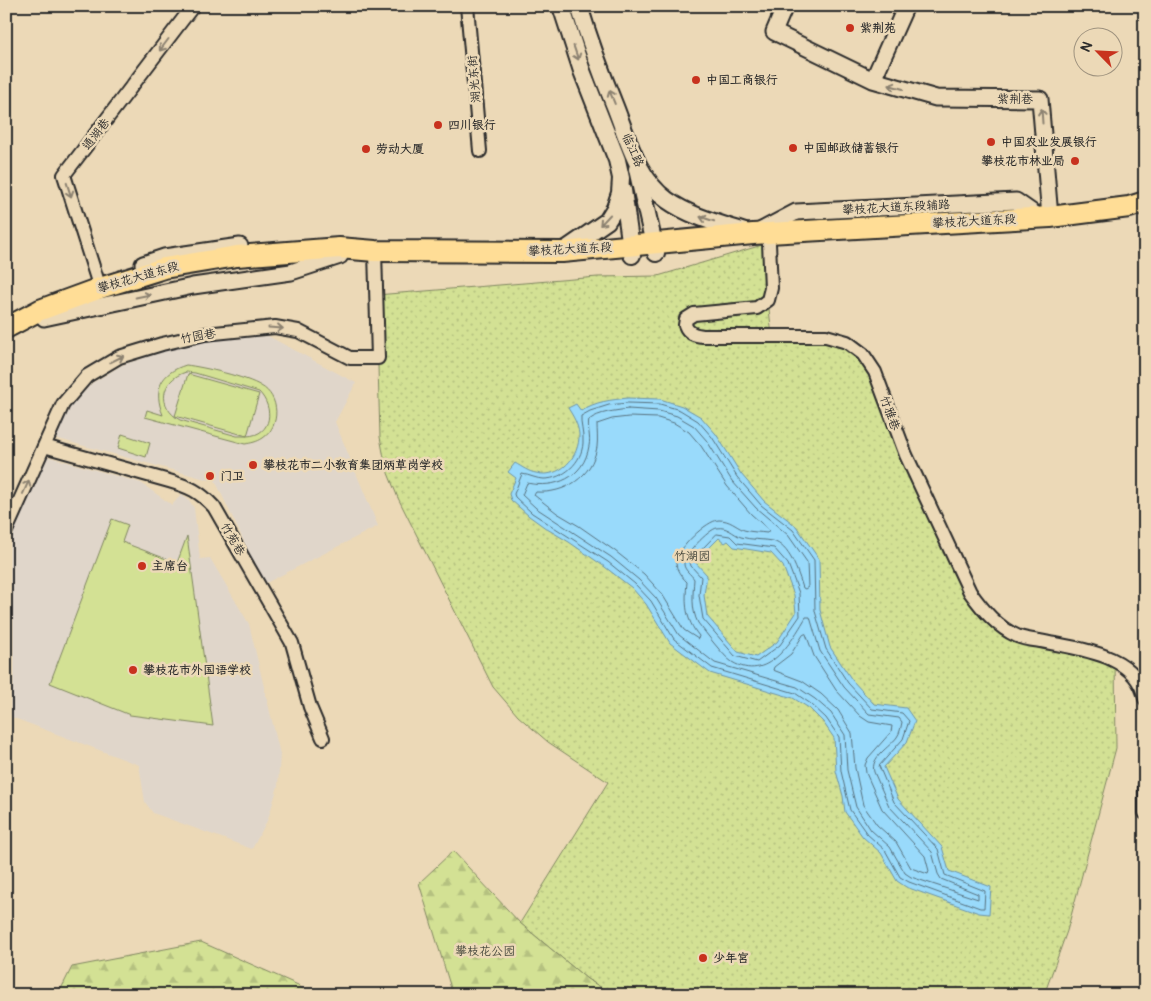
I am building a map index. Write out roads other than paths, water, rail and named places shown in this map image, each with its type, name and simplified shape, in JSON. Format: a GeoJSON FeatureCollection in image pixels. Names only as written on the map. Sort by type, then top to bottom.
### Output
{"type":"FeatureCollection","features":[{"type":"Feature","properties":{"kind":"highway","name":"攀枝花大道东段"},"geometry":{"type":"LineString","coordinates":[[376,255],[631,250],[763,237],[1044,217],[1129,207],[1145,202]]}},
{"type":"Feature","properties":{"kind":"highway","name":"攀枝花大道东段"},"geometry":{"type":"LineString","coordinates":[[763,237],[1063,229],[1145,216]]}},
{"type":"Feature","properties":{"kind":"highway","name":"攀枝花大道东段"},"geometry":{"type":"LineString","coordinates":[[6,328],[42,314],[165,276],[340,252],[376,255],[562,261],[631,250]]}},
{"type":"Feature","properties":{"kind":"highway","name":"攀枝花大道东段"},"geometry":{"type":"LineString","coordinates":[[6,337],[42,314]]}},
{"type":"Feature","properties":{"kind":"main road","name":"临江路"},"geometry":{"type":"LineString","coordinates":[[561,6],[582,70],[617,160],[621,178],[620,193],[615,208],[607,220],[562,252]]}},
{"type":"Feature","properties":{"kind":"main road","name":"临江路"},"geometry":{"type":"LineString","coordinates":[[579,6],[599,65],[634,154],[652,186],[665,199],[699,217],[763,237]]}},
{"type":"Feature","properties":{"kind":"main road"},"geometry":{"type":"LineString","coordinates":[[634,154],[655,248]]}},
{"type":"Feature","properties":{"kind":"main road"},"geometry":{"type":"LineString","coordinates":[[621,178],[631,250]]}},
{"type":"Feature","properties":{"kind":"street","name":"通湖巷"},"geometry":{"type":"LineString","coordinates":[[97,279],[64,175],[193,6]]}},
{"type":"Feature","properties":{"kind":"street","name":"湖光东街"},"geometry":{"type":"LineString","coordinates":[[467,6],[480,151]]}},
{"type":"Feature","properties":{"kind":"street","name":"紫荆巷"},"geometry":{"type":"LineString","coordinates":[[785,6],[774,32],[873,80],[936,98],[1040,99],[1044,217]]}},
{"type":"Feature","properties":{"kind":"street"},"geometry":{"type":"LineString","coordinates":[[873,80],[906,6]]}},
{"type":"Feature","properties":{"kind":"street","name":"竹雅巷"},"geometry":{"type":"LineString","coordinates":[[763,237],[771,288],[768,300],[757,308],[694,314],[686,319],[684,325],[687,330],[694,335],[703,336],[826,336],[847,342],[864,354],[875,372],[906,455],[970,592],[982,610],[998,625],[1019,637],[1093,652],[1114,661],[1133,673],[1143,691],[1145,699]]}},
{"type":"Feature","properties":{"kind":"street"},"geometry":{"type":"LineString","coordinates":[[42,314],[97,279],[164,258],[237,246],[340,252]]}},
{"type":"Feature","properties":{"kind":"street","name":"竹园巷"},"geometry":{"type":"LineString","coordinates":[[6,531],[63,404],[87,376],[119,356],[205,334],[274,327],[298,331],[350,358],[378,358],[376,255]]}},
{"type":"Feature","properties":{"kind":"street","name":"竹苑巷"},"geometry":{"type":"LineString","coordinates":[[44,446],[169,481],[202,494],[214,507],[292,643],[310,707],[323,738]]}},
{"type":"Feature","properties":{"kind":"street"},"geometry":{"type":"LineString","coordinates":[[1145,785],[1145,812]]}},
{"type":"Feature","properties":{"kind":"water"},"geometry":{"type":"Polygon","coordinates":[[[628,398],[660,399],[682,406],[701,417],[716,434],[741,474],[764,501],[796,526],[819,559],[820,610],[830,647],[852,680],[874,704],[906,708],[915,721],[907,742],[884,767],[898,799],[942,847],[949,871],[991,887],[989,914],[979,913],[906,887],[897,881],[881,853],[863,837],[845,812],[836,771],[834,738],[823,722],[809,708],[793,698],[710,673],[670,643],[646,604],[632,588],[605,567],[529,516],[511,500],[509,494],[516,478],[508,472],[515,463],[531,472],[545,474],[553,473],[560,469],[572,458],[576,451],[579,434],[576,423],[568,408],[576,404],[581,411],[598,403],[628,398]],[[719,538],[695,562],[707,575],[704,595],[707,616],[738,652],[756,657],[777,642],[796,613],[794,595],[783,566],[771,553],[734,547],[728,541],[725,543],[719,538]]]}},
{"type":"Feature","properties":{"kind":"place","name":"紫荆苑"},"geometry":{"type":"Point","coordinates":[850,28]}},
{"type":"Feature","properties":{"kind":"place","name":"中国工商银行"},"geometry":{"type":"Point","coordinates":[696,80]}},
{"type":"Feature","properties":{"kind":"place","name":"四川银行"},"geometry":{"type":"Point","coordinates":[438,125]}},
{"type":"Feature","properties":{"kind":"place","name":"中国农业发展银行"},"geometry":{"type":"Point","coordinates":[991,142]}},
{"type":"Feature","properties":{"kind":"place","name":"中国邮政储蓄银行"},"geometry":{"type":"Point","coordinates":[793,148]}},
{"type":"Feature","properties":{"kind":"place","name":"劳动大厦"},"geometry":{"type":"Point","coordinates":[366,149]}},
{"type":"Feature","properties":{"kind":"place","name":"攀枝花市林业局"},"geometry":{"type":"Point","coordinates":[1075,161]}},
{"type":"Feature","properties":{"kind":"place","name":"攀枝花市二小教育集团炳草岗学校"},"geometry":{"type":"Point","coordinates":[253,465]}},
{"type":"Feature","properties":{"kind":"place","name":"门卫"},"geometry":{"type":"Point","coordinates":[210,476]}},
{"type":"Feature","properties":{"kind":"place","name":"主席台"},"geometry":{"type":"Point","coordinates":[142,566]}},
{"type":"Feature","properties":{"kind":"place","name":"攀枝花市外国语学校"},"geometry":{"type":"Point","coordinates":[133,670]}},
{"type":"Feature","properties":{"kind":"place","name":"少年宫"},"geometry":{"type":"Point","coordinates":[703,958]}},
{"type":"Feature","properties":{"kind":"park label","name":"竹湖园"},"geometry":{"type":"Point","coordinates":[692,556]}},
{"type":"Feature","properties":{"kind":"park label","name":"攀枝花公园"},"geometry":{"type":"Point","coordinates":[485,951]}}]}
